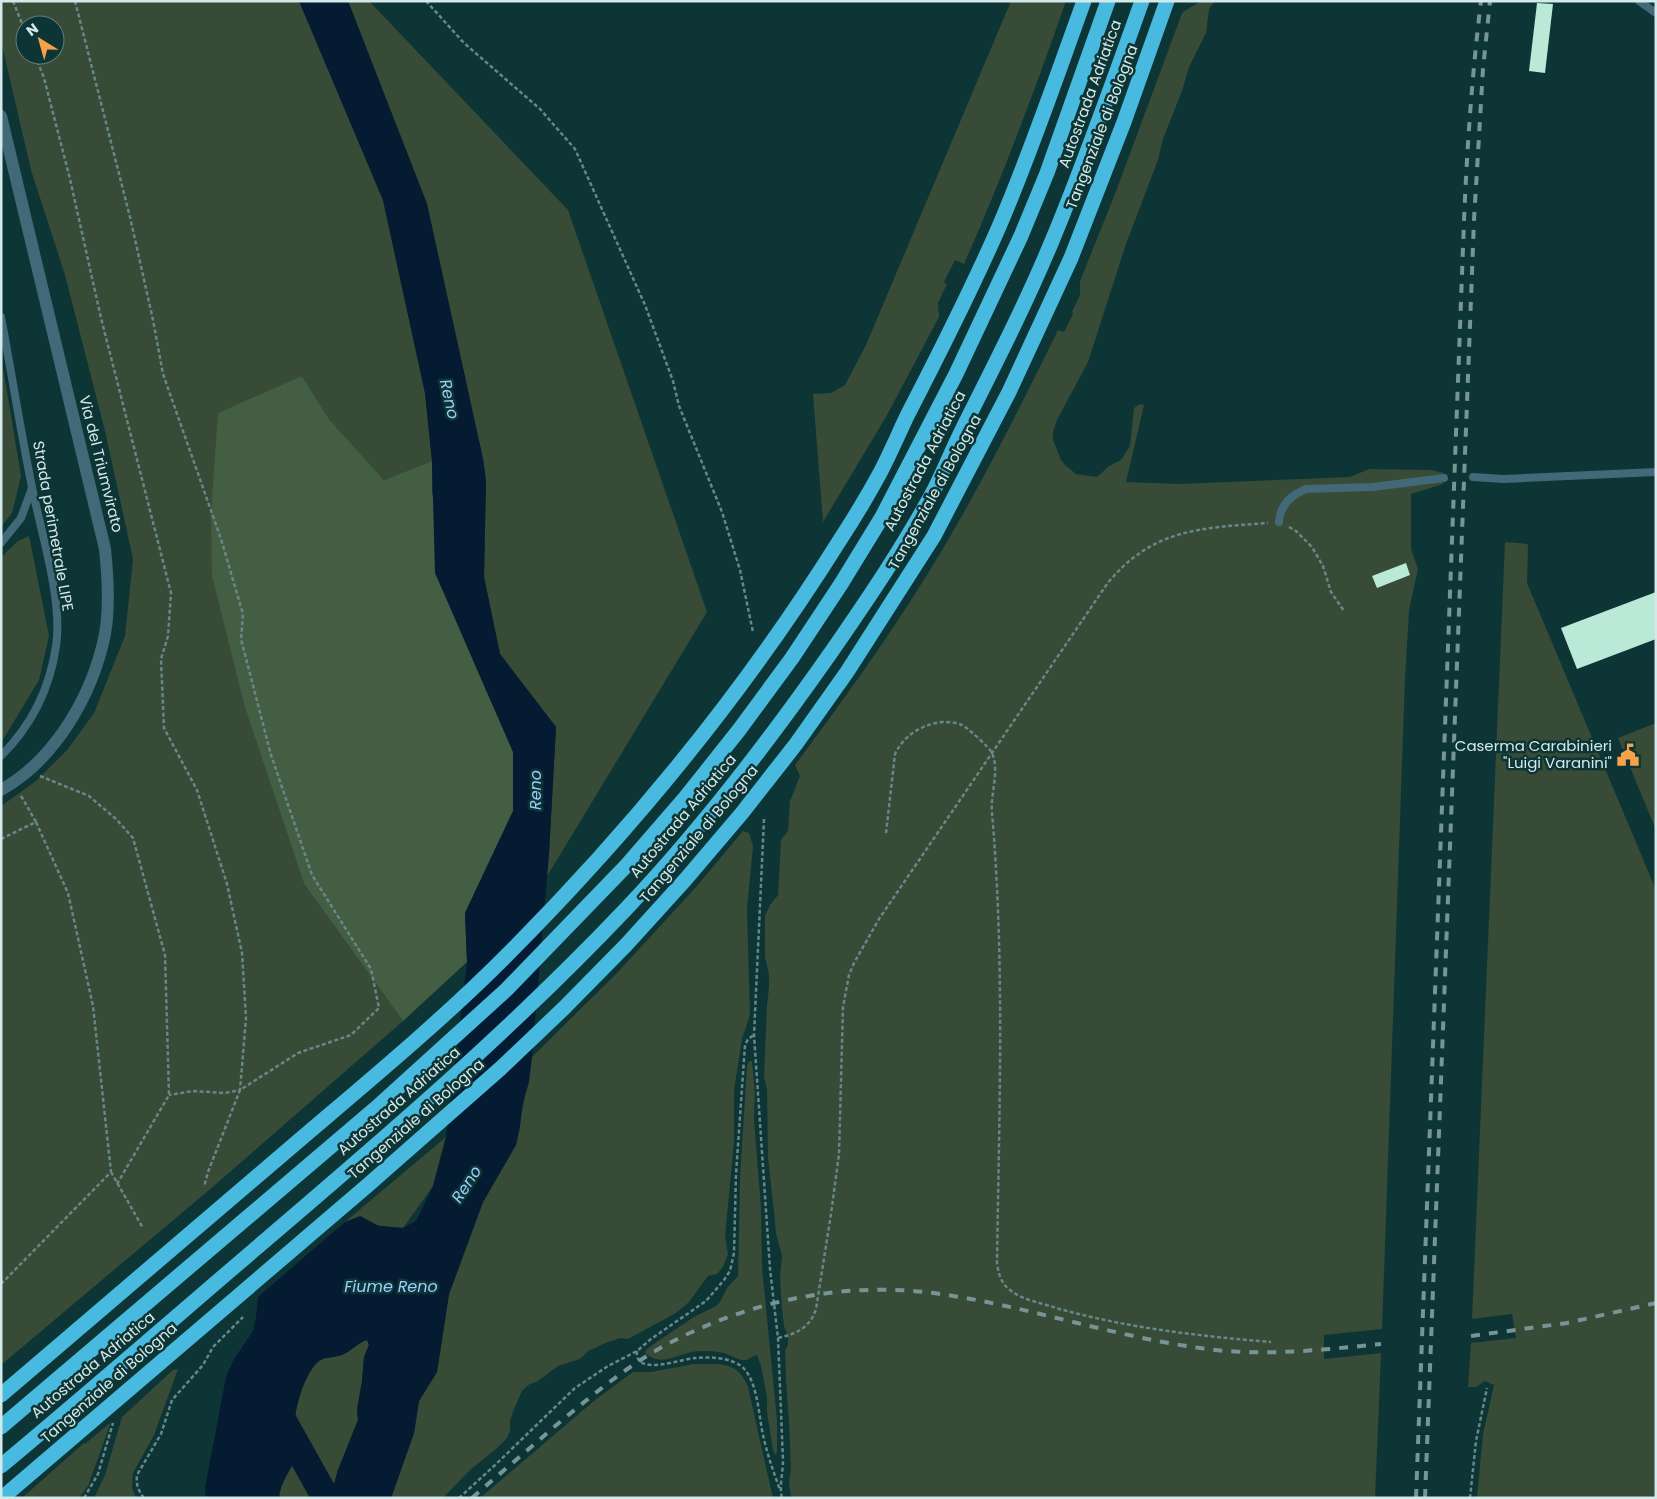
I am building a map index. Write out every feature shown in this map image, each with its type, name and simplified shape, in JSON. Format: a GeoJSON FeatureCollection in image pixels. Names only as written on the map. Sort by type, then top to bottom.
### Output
{"type":"FeatureCollection","features":[{"type":"Feature","properties":{"kind":"highway"},"geometry":{"type":"LineString","coordinates":[[1,1395],[380,1072],[510,952],[630,824],[687,756],[740,688],[834,549],[879,474],[962,308],[998,230],[1084,1]]}},
{"type":"Feature","properties":{"kind":"highway","name":"Autostrada Adriatica"},"geometry":{"type":"LineString","coordinates":[[1,1426],[376,1108],[506,990],[594,900],[685,798],[739,730],[792,658],[882,518],[956,374],[1021,236],[1047,173],[1108,1]]}},
{"type":"Feature","properties":{"kind":"highway","name":"Autostrada Adriatica"},"geometry":{"type":"LineString","coordinates":[[1,1466],[102,1382],[447,1084],[518,1018],[629,907],[744,772],[796,702],[890,563],[935,488],[1042,264],[1074,188],[1142,1]]}},
{"type":"Feature","properties":{"kind":"highway","name":"Tangenziale di Bologna"},"geometry":{"type":"LineString","coordinates":[[2,1498],[435,1127],[550,1021],[626,945],[742,814],[847,672],[934,536],[1034,340],[1071,258],[1097,193],[1167,1]]}},
{"type":"Feature","properties":{"kind":"street","name":"Via del Triumvirato"},"geometry":{"type":"LineString","coordinates":[[1,116],[105,549],[108,577],[108,608],[105,634],[98,660],[76,710],[45,755],[27,772],[1,790]]}},
{"type":"Feature","properties":{"kind":"lane"},"geometry":{"type":"LineString","coordinates":[[1639,1],[1656,13]]}},
{"type":"Feature","properties":{"kind":"lane","name":"Strada perimetrale LIPE"},"geometry":{"type":"LineString","coordinates":[[1,317],[32,486],[52,581],[57,629],[57,644],[50,674],[32,716],[14,743],[1,756]]}},
{"type":"Feature","properties":{"kind":"lane"},"geometry":{"type":"LineString","coordinates":[[1473,477],[1504,479],[1656,472]]}},
{"type":"Feature","properties":{"kind":"lane"},"geometry":{"type":"LineString","coordinates":[[1279,522],[1279,514],[1290,498],[1306,489],[1373,487],[1444,478]]}},
{"type":"Feature","properties":{"kind":"lane"},"geometry":{"type":"LineString","coordinates":[[1,543],[21,518],[32,486]]}},
{"type":"Feature","properties":{"kind":"path"},"geometry":{"type":"LineString","coordinates":[[13,1],[19,15]]}},
{"type":"Feature","properties":{"kind":"path"},"geometry":{"type":"LineString","coordinates":[[75,1],[130,217],[163,374],[221,538],[243,614],[241,640],[271,755],[312,875],[370,969],[379,1008],[351,1035],[298,1053],[240,1090],[225,1093],[193,1091],[169,1095]]}},
{"type":"Feature","properties":{"kind":"path"},"geometry":{"type":"LineString","coordinates":[[426,1],[464,43],[540,109],[575,149],[645,305],[673,381],[679,406],[722,512],[740,570],[753,632]]}},
{"type":"Feature","properties":{"kind":"path"},"geometry":{"type":"LineString","coordinates":[[39,65],[70,179],[101,318],[171,593],[168,636],[161,659],[164,728],[197,790],[227,884],[242,953],[246,1018],[240,1090],[204,1187]]}},
{"type":"Feature","properties":{"kind":"path"},"geometry":{"type":"LineString","coordinates":[[778,1338],[806,1328],[814,1317],[816,1309],[839,1154],[844,1007],[854,963],[879,919],[1106,584],[1117,570],[1133,556],[1172,535],[1214,527],[1279,522],[1296,531],[1312,547],[1323,566],[1331,592],[1344,611]]}},
{"type":"Feature","properties":{"kind":"path"},"geometry":{"type":"LineString","coordinates":[[886,833],[895,754],[900,744],[908,736],[938,722],[954,723],[962,725],[992,752],[995,765],[991,810],[996,860],[1001,1050],[998,1235],[999,1277],[1004,1285],[1012,1292],[1031,1300],[1067,1311],[1147,1328],[1199,1336],[1271,1342]]}},
{"type":"Feature","properties":{"kind":"path"},"geometry":{"type":"LineString","coordinates":[[27,772],[89,796],[116,818],[133,838],[165,955],[169,1095],[118,1184]]}},
{"type":"Feature","properties":{"kind":"path"},"geometry":{"type":"LineString","coordinates":[[18,790],[36,822],[68,893],[93,1006],[111,1172],[143,1228]]}},
{"type":"Feature","properties":{"kind":"path"},"geometry":{"type":"LineString","coordinates":[[764,819],[754,1035],[770,1259],[778,1338],[784,1460],[780,1491]]}},
{"type":"Feature","properties":{"kind":"path"},"geometry":{"type":"LineString","coordinates":[[1,839],[36,822]]}},
{"type":"Feature","properties":{"kind":"path"},"geometry":{"type":"LineString","coordinates":[[459,1498],[575,1388],[608,1366],[637,1351],[650,1339],[706,1301],[730,1271],[734,1252],[736,1174],[745,1045],[748,1039],[754,1035]]}},
{"type":"Feature","properties":{"kind":"path"},"geometry":{"type":"LineString","coordinates":[[1,1284],[111,1172]]}},
{"type":"Feature","properties":{"kind":"path"},"geometry":{"type":"LineString","coordinates":[[144,1498],[136,1483],[137,1475],[160,1434],[172,1400],[203,1366],[213,1347],[243,1317]]}},
{"type":"Feature","properties":{"kind":"path"},"geometry":{"type":"LineString","coordinates":[[637,1351],[638,1359],[643,1364],[659,1365],[707,1357],[722,1358],[743,1367],[756,1391],[763,1437],[782,1498]]}},
{"type":"Feature","properties":{"kind":"path"},"geometry":{"type":"LineString","coordinates":[[1470,1498],[1476,1441],[1487,1388]]}},
{"type":"Feature","properties":{"kind":"path"},"geometry":{"type":"LineString","coordinates":[[84,1498],[103,1459],[114,1420]]}},
{"type":"Feature","properties":{"kind":"path"},"geometry":{"type":"LineString","coordinates":[[88,1492],[88,1498]]}},
{"type":"Feature","properties":{"kind":"green space"},"geometry":{"type":"Polygon","coordinates":[[[1,1],[299,1],[383,200],[425,393],[432,461],[384,480],[329,419],[302,376],[212,577],[244,705],[304,884],[403,1021],[215,1185],[1,1365],[1,806],[36,781],[68,749],[94,713],[125,636],[133,559],[105,431],[65,275],[31,170],[1,41],[1,1]]]}},
{"type":"Feature","properties":{"kind":"green space"},"geometry":{"type":"Polygon","coordinates":[[[348,1],[369,1],[568,210],[707,612],[546,878],[556,727],[500,654],[484,577],[486,481],[483,459],[427,204],[348,1]]]}},
{"type":"Feature","properties":{"kind":"green space"},"geometry":{"type":"Polygon","coordinates":[[[1011,1],[1066,1],[1018,134],[964,264],[955,260],[944,282],[947,284],[938,303],[939,317],[886,417],[823,522],[813,394],[831,393],[845,385],[866,345],[1011,1]]]}},
{"type":"Feature","properties":{"kind":"green space"},"geometry":{"type":"Polygon","coordinates":[[[1201,1],[1215,1],[1209,9],[1206,33],[1189,67],[1182,91],[1163,139],[1158,160],[1126,244],[1088,362],[1057,420],[1053,432],[1053,440],[1065,465],[1076,474],[1097,477],[1109,466],[1121,460],[1130,446],[1134,408],[1140,404],[1144,405],[1126,482],[1178,484],[1350,477],[1369,469],[1431,470],[1444,473],[1443,484],[1411,494],[1411,549],[1418,569],[1409,610],[1405,678],[1382,1329],[1324,1335],[1324,1359],[1381,1353],[1375,1498],[791,1498],[785,1350],[788,1345],[788,1336],[784,1326],[782,1309],[780,1277],[782,1256],[776,1233],[768,1158],[767,1089],[764,1077],[769,987],[769,975],[765,957],[765,916],[770,905],[778,895],[781,840],[788,831],[790,801],[800,776],[795,765],[899,619],[933,565],[989,466],[1058,330],[1064,332],[1080,295],[1080,281],[1115,194],[1181,16],[1183,12],[1201,1]]]}},
{"type":"Feature","properties":{"kind":"green space"},"geometry":{"type":"Polygon","coordinates":[[[1,356],[21,476],[12,513],[1,527],[1,356]]]}},
{"type":"Feature","properties":{"kind":"green space"},"geometry":{"type":"Polygon","coordinates":[[[302,376],[329,419],[384,480],[432,461],[432,492],[464,639],[513,752],[513,811],[465,913],[467,962],[403,1021],[304,884],[244,705],[212,577],[211,513],[218,413],[302,376]]]}},
{"type":"Feature","properties":{"kind":"green space"},"geometry":{"type":"Polygon","coordinates":[[[29,536],[49,636],[39,680],[1,743],[1,557],[18,541],[29,536]]]}},
{"type":"Feature","properties":{"kind":"green space"},"geometry":{"type":"Polygon","coordinates":[[[1505,542],[1528,544],[1527,583],[1656,890],[1656,1498],[1477,1498],[1483,1434],[1494,1385],[1485,1381],[1476,1387],[1468,1387],[1471,1343],[1516,1338],[1512,1314],[1472,1319],[1505,542]]]}},
{"type":"Feature","properties":{"kind":"green space"},"geometry":{"type":"Polygon","coordinates":[[[1656,723],[1656,830],[1618,738],[1656,723]]]}},
{"type":"Feature","properties":{"kind":"green space"},"geometry":{"type":"Polygon","coordinates":[[[743,831],[749,833],[753,846],[747,909],[750,1015],[742,1039],[734,1090],[734,1143],[725,1236],[728,1254],[723,1267],[717,1274],[708,1276],[689,1302],[676,1313],[628,1339],[620,1338],[588,1351],[580,1359],[558,1366],[538,1381],[528,1385],[522,1391],[514,1409],[507,1438],[471,1469],[443,1498],[391,1498],[414,1433],[419,1401],[437,1372],[449,1294],[483,1202],[516,1145],[532,1057],[618,972],[696,887],[743,831]]]}},
{"type":"Feature","properties":{"kind":"green space"},"geometry":{"type":"Polygon","coordinates":[[[749,1061],[752,1061],[755,1093],[754,1119],[761,1208],[762,1267],[777,1420],[777,1452],[775,1455],[767,1412],[767,1397],[757,1355],[743,1360],[724,1353],[700,1351],[662,1360],[645,1353],[646,1350],[658,1341],[694,1317],[716,1306],[727,1288],[738,1276],[740,1177],[747,1066],[749,1061]]]}},
{"type":"Feature","properties":{"kind":"green space"},"geometry":{"type":"Polygon","coordinates":[[[446,1137],[433,1186],[403,1228],[345,1222],[446,1137]]]}},
{"type":"Feature","properties":{"kind":"green space"},"geometry":{"type":"Polygon","coordinates":[[[367,1340],[369,1345],[364,1357],[357,1410],[358,1420],[338,1470],[330,1498],[279,1498],[282,1486],[296,1455],[297,1445],[294,1429],[296,1412],[304,1383],[309,1374],[319,1361],[344,1354],[367,1340]]]}},
{"type":"Feature","properties":{"kind":"green space"},"geometry":{"type":"Polygon","coordinates":[[[694,1364],[726,1365],[744,1378],[748,1387],[773,1498],[480,1498],[595,1400],[633,1372],[651,1372],[694,1364]]]}},
{"type":"Feature","properties":{"kind":"green space"},"geometry":{"type":"Polygon","coordinates":[[[178,1369],[154,1435],[133,1473],[132,1488],[136,1498],[94,1498],[105,1475],[122,1417],[173,1370],[178,1369]]]}},
{"type":"Feature","properties":{"kind":"green space"},"geometry":{"type":"Polygon","coordinates":[[[111,1422],[88,1486],[79,1498],[22,1498],[84,1443],[111,1422]]]}},
{"type":"Feature","properties":{"kind":"water","name":"Fiume Reno"},"geometry":{"type":"Polygon","coordinates":[[[299,1],[348,1],[427,204],[483,459],[486,481],[484,577],[500,654],[556,727],[549,854],[532,1057],[529,1082],[522,1106],[516,1145],[483,1202],[449,1294],[437,1372],[419,1401],[414,1433],[391,1498],[330,1498],[338,1470],[358,1420],[357,1410],[364,1357],[369,1345],[367,1340],[344,1354],[319,1361],[309,1374],[304,1383],[296,1412],[294,1429],[297,1445],[296,1455],[282,1486],[279,1498],[206,1498],[205,1488],[226,1377],[234,1359],[253,1331],[258,1297],[345,1222],[360,1216],[379,1226],[403,1228],[416,1221],[433,1186],[446,1137],[467,962],[465,913],[513,811],[513,752],[435,573],[432,461],[425,393],[383,200],[299,1]]]}},
{"type":"Feature","properties":{"kind":"building"},"geometry":{"type":"Polygon","coordinates":[[[1537,3],[1553,4],[1545,73],[1529,71],[1537,3]]]}},
{"type":"Feature","properties":{"kind":"building"},"geometry":{"type":"Polygon","coordinates":[[[1406,563],[1410,575],[1377,588],[1372,576],[1406,563]]]}},
{"type":"Feature","properties":{"kind":"building"},"geometry":{"type":"Polygon","coordinates":[[[1656,592],[1656,639],[1577,669],[1561,628],[1656,592]]]}},
{"type":"Feature","properties":{"kind":"waterway","name":"Reno"},"geometry":{"type":"LineString","coordinates":[[279,1414],[326,1498]]}},
{"type":"Feature","properties":{"kind":"railway"},"geometry":{"type":"LineString","coordinates":[[1416,1498],[1464,221],[1470,111],[1481,1]]}},
{"type":"Feature","properties":{"kind":"railway"},"geometry":{"type":"LineString","coordinates":[[1425,1498],[1474,220],[1483,69],[1490,1]]}},
{"type":"Feature","properties":{"kind":"railway"},"geometry":{"type":"LineString","coordinates":[[472,1498],[594,1394],[664,1346],[696,1330],[763,1306],[833,1292],[905,1290],[940,1294],[1005,1306],[1167,1343],[1223,1351],[1290,1352],[1381,1344]]}},
{"type":"Feature","properties":{"kind":"railway"},"geometry":{"type":"LineString","coordinates":[[1471,1336],[1567,1323],[1656,1303]]}},
{"type":"Feature","properties":{"kind":"place","name":"Caserma Carabinieri \"Luigi Varanini\""},"geometry":{"type":"Point","coordinates":[1628,755]}}]}
